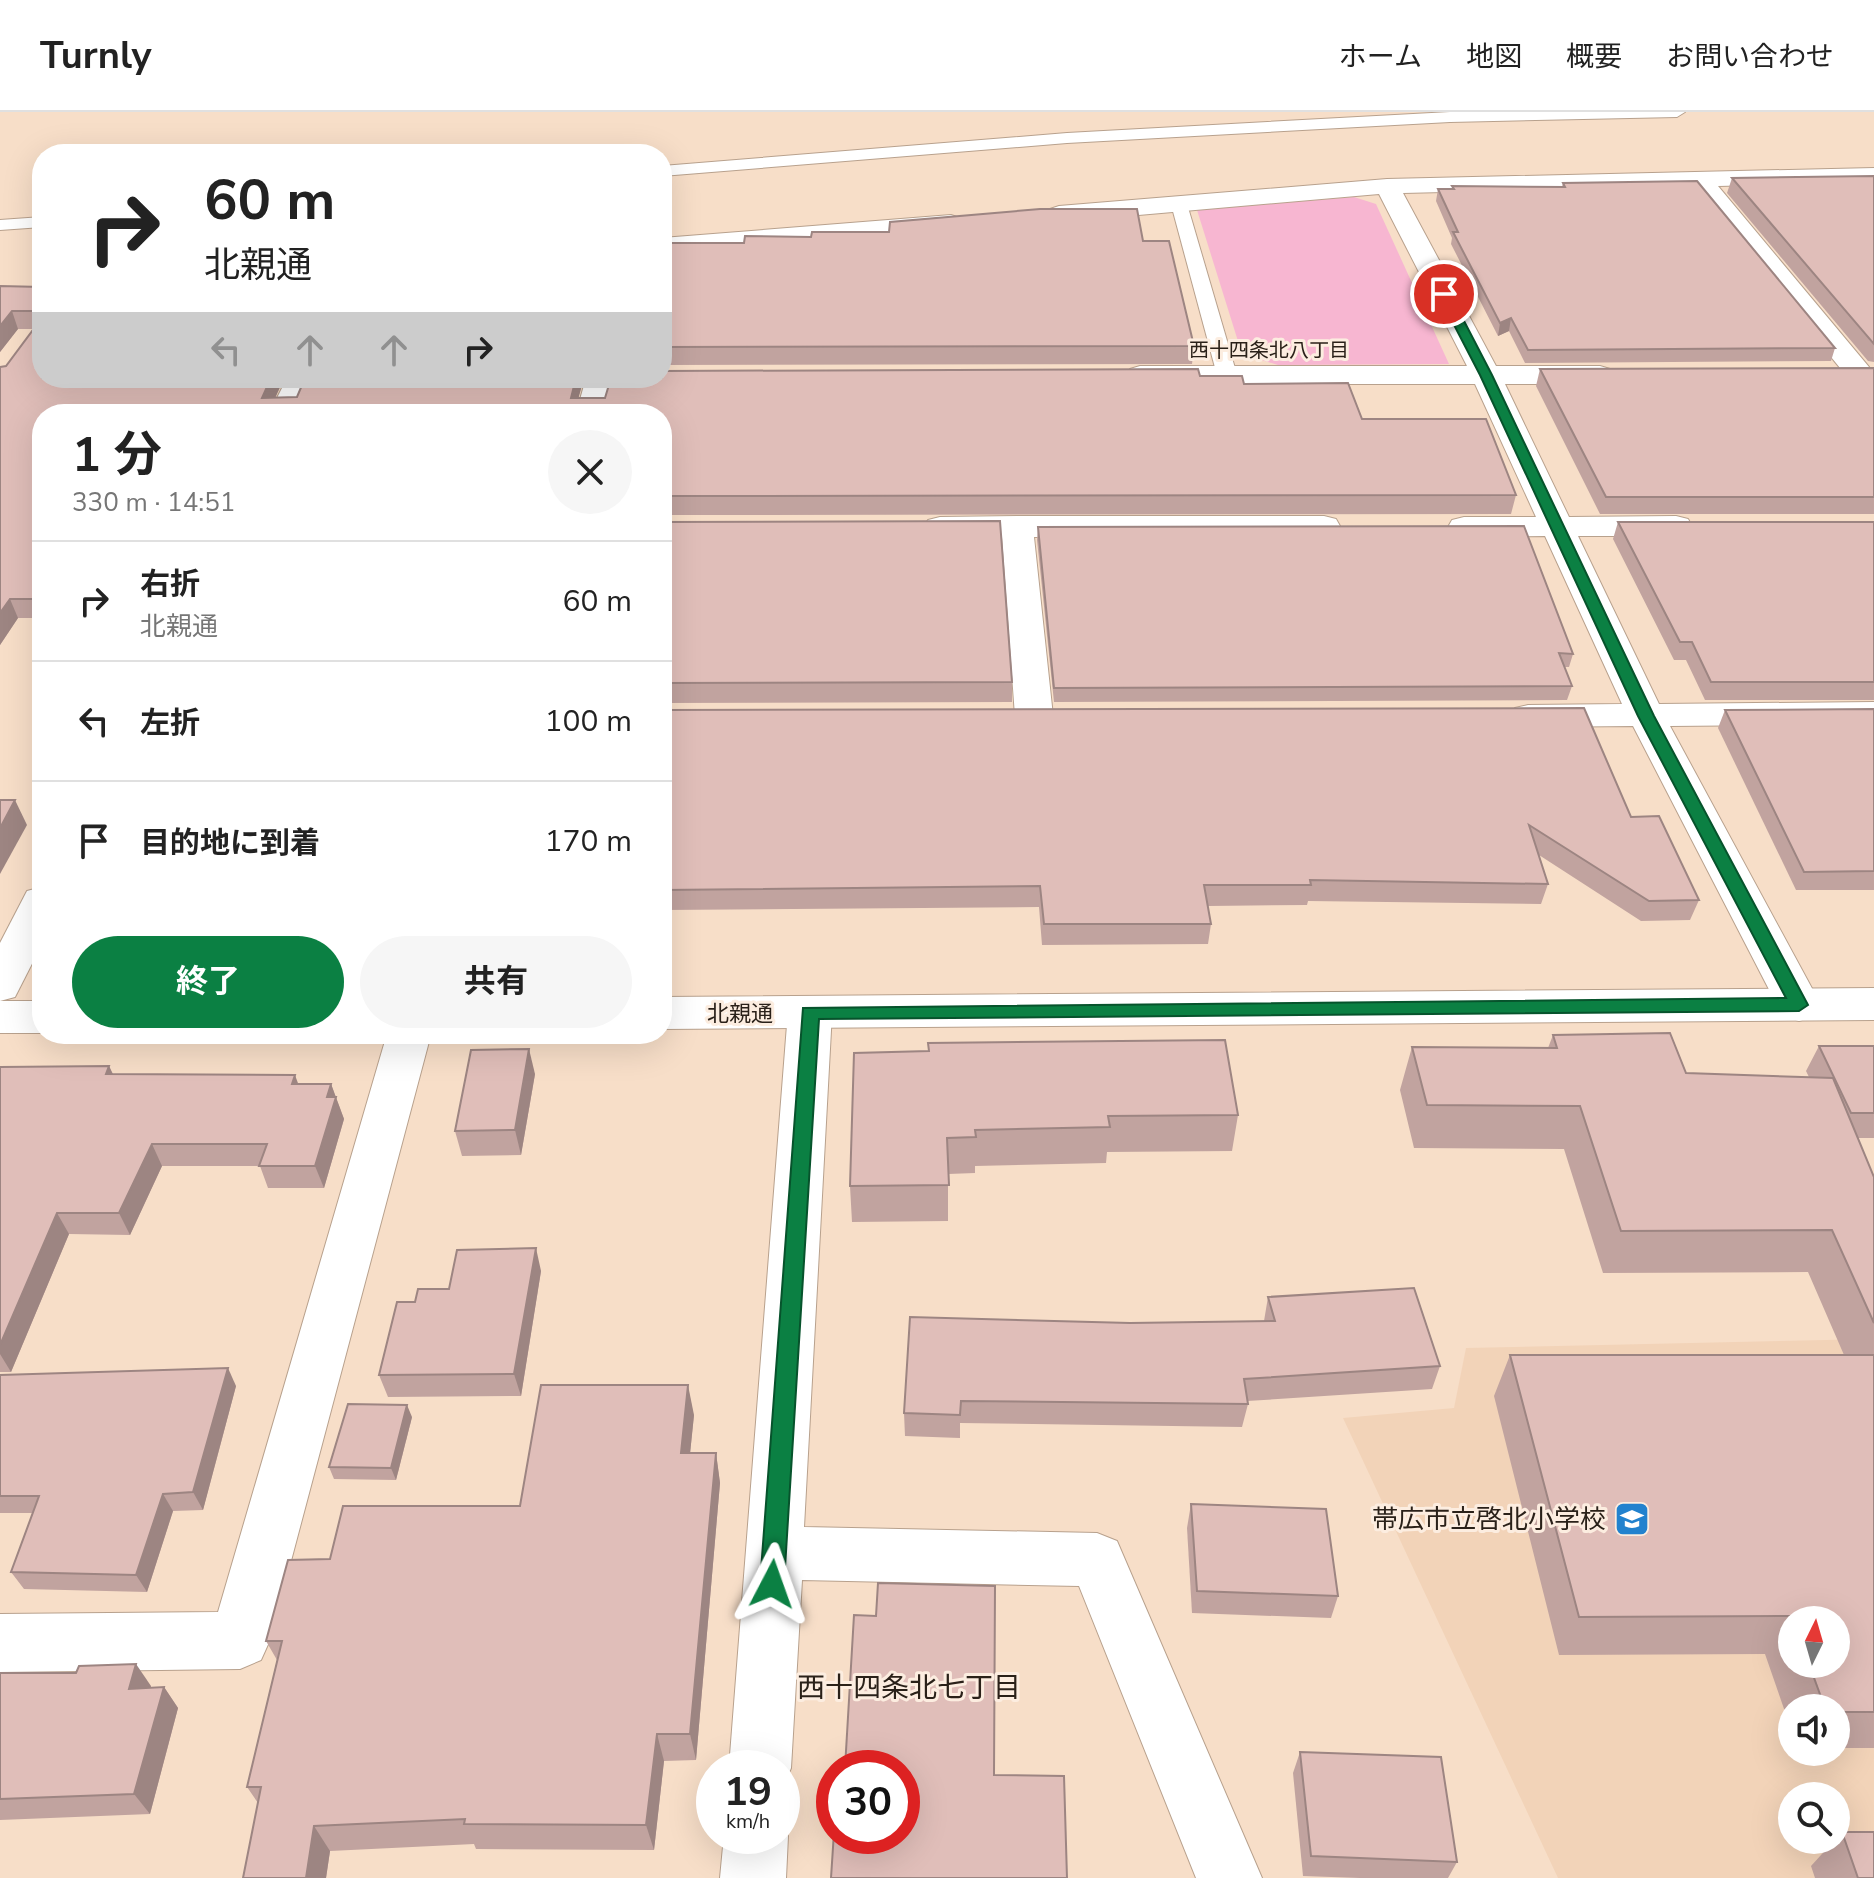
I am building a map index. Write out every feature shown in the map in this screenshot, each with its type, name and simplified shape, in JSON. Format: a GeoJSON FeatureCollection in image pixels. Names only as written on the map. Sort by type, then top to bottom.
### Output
{"type":"FeatureCollection","features":[{"type":"Feature","properties":{"kind":"street"},"geometry":{"type":"LineString","coordinates":[[1038,215],[1387,186],[1874,175]]}},
{"type":"Feature","properties":{"kind":"street"},"geometry":{"type":"LineString","coordinates":[[1699,179],[1866,373]]}},
{"type":"Feature","properties":{"kind":"street"},"geometry":{"type":"LineString","coordinates":[[1387,186],[1486,375],[1646,716],[1799,1005]]}},
{"type":"Feature","properties":{"kind":"street"},"geometry":{"type":"LineString","coordinates":[[672,245],[975,221]]}},
{"type":"Feature","properties":{"kind":"street"},"geometry":{"type":"LineString","coordinates":[[1828,373],[1866,373]]}},
{"type":"Feature","properties":{"kind":"street"},"geometry":{"type":"LineString","coordinates":[[1117,376],[1626,375]]}},
{"type":"Feature","properties":{"kind":"street"},"geometry":{"type":"LineString","coordinates":[[1017,526],[1034,716]]}},
{"type":"Feature","properties":{"kind":"street"},"geometry":{"type":"LineString","coordinates":[[909,527],[1350,526]]}},
{"type":"Feature","properties":{"kind":"street"},"geometry":{"type":"LineString","coordinates":[[1430,527],[1699,526]]}},
{"type":"Feature","properties":{"kind":"street"},"geometry":{"type":"LineString","coordinates":[[1489,716],[1874,713]]}},
{"type":"Feature","properties":{"kind":"street"},"geometry":{"type":"LineString","coordinates":[[0,986],[32,921]]}},
{"type":"Feature","properties":{"kind":"street","name":"北親通"},"geometry":{"type":"LineString","coordinates":[[672,1013],[1874,1004]]}},
{"type":"Feature","properties":{"kind":"street"},"geometry":{"type":"LineString","coordinates":[[761,1750],[810,1012]]}},
{"type":"Feature","properties":{"kind":"street"},"geometry":{"type":"LineString","coordinates":[[0,1017],[32,1017]]}},
{"type":"Feature","properties":{"kind":"street"},"geometry":{"type":"LineString","coordinates":[[0,1643],[240,1640],[406,1044]]}},
{"type":"Feature","properties":{"kind":"street"},"geometry":{"type":"LineString","coordinates":[[774,1553],[1097,1560],[1229,1878]]}},
{"type":"Feature","properties":{"kind":"street"},"geometry":{"type":"LineString","coordinates":[[753,1878],[755,1854]]}},
{"type":"Feature","properties":{"kind":"lane"},"geometry":{"type":"LineString","coordinates":[[672,170],[1082,137],[1450,117],[1677,112]]}},
{"type":"Feature","properties":{"kind":"lane"},"geometry":{"type":"LineString","coordinates":[[1179,204],[1227,375]]}},
{"type":"Feature","properties":{"kind":"lane"},"geometry":{"type":"LineString","coordinates":[[0,225],[32,223]]}},
{"type":"Feature","properties":{"kind":"shaded area"},"geometry":{"type":"Polygon","coordinates":[[[1354,197],[1376,204],[1449,364],[1278,365],[1242,354],[1197,210],[1354,197]]]}},
{"type":"Feature","properties":{"kind":"shaded area","name":"帯広市立啓北小学校"},"geometry":{"type":"Polygon","coordinates":[[[1874,1339],[1874,1878],[1558,1878],[1343,1418],[1454,1408],[1466,1348],[1874,1339]]]}},
{"type":"Feature","properties":{"kind":"building"},"geometry":{"type":"Polygon","coordinates":[[[1874,176],[1874,344],[1732,178],[1874,176]]]}},
{"type":"Feature","properties":{"kind":"building"},"geometry":{"type":"Polygon","coordinates":[[[1697,181],[1835,348],[1528,350],[1511,318],[1500,323],[1453,232],[1458,232],[1438,189],[1454,189],[1452,186],[1565,187],[1563,183],[1697,181]]]}},
{"type":"Feature","properties":{"kind":"building"},"geometry":{"type":"Polygon","coordinates":[[[1040,209],[1137,209],[1143,241],[1169,241],[1194,346],[672,347],[672,243],[744,243],[745,236],[811,237],[812,232],[889,232],[890,222],[1040,209]]]}},
{"type":"Feature","properties":{"kind":"building"},"geometry":{"type":"Polygon","coordinates":[[[0,286],[32,287],[32,311],[12,311],[0,326],[0,286]]]}},
{"type":"Feature","properties":{"kind":"building"},"geometry":{"type":"Polygon","coordinates":[[[32,331],[32,388],[266,388],[262,398],[297,397],[301,388],[574,388],[571,398],[605,398],[608,388],[672,388],[672,371],[1198,369],[1200,376],[1242,376],[1244,384],[1348,383],[1362,419],[1486,419],[1516,495],[672,496],[672,404],[32,404],[32,599],[10,599],[0,613],[0,367],[6,366],[32,331]]]}},
{"type":"Feature","properties":{"kind":"building"},"geometry":{"type":"Polygon","coordinates":[[[1874,368],[1874,497],[1606,497],[1540,369],[1874,368]]]}},
{"type":"Feature","properties":{"kind":"building"},"geometry":{"type":"Polygon","coordinates":[[[1000,521],[1012,682],[672,683],[672,522],[1000,521]]]}},
{"type":"Feature","properties":{"kind":"building"},"geometry":{"type":"Polygon","coordinates":[[[1618,522],[1874,522],[1874,682],[1711,682],[1692,642],[1680,642],[1618,522]]]}},
{"type":"Feature","properties":{"kind":"building"},"geometry":{"type":"Polygon","coordinates":[[[1524,526],[1573,654],[1559,653],[1572,686],[1054,688],[1038,527],[1524,526]]]}},
{"type":"Feature","properties":{"kind":"building"},"geometry":{"type":"Polygon","coordinates":[[[1584,708],[1631,817],[1659,816],[1699,900],[1649,901],[1529,825],[1548,884],[1310,880],[1311,885],[1204,885],[1211,924],[1044,924],[1040,886],[672,890],[672,710],[1584,708]]]}},
{"type":"Feature","properties":{"kind":"building"},"geometry":{"type":"Polygon","coordinates":[[[1874,709],[1874,871],[1804,872],[1725,710],[1874,709]]]}},
{"type":"Feature","properties":{"kind":"building"},"geometry":{"type":"Polygon","coordinates":[[[0,800],[15,800],[0,828],[0,800]]]}},
{"type":"Feature","properties":{"kind":"building"},"geometry":{"type":"Polygon","coordinates":[[[1670,1033],[1686,1073],[1833,1078],[1874,1177],[1874,1323],[1832,1230],[1621,1231],[1580,1106],[1427,1105],[1412,1047],[1557,1048],[1553,1035],[1670,1033]]]}},
{"type":"Feature","properties":{"kind":"building"},"geometry":{"type":"Polygon","coordinates":[[[1225,1040],[1238,1115],[1108,1116],[1110,1127],[975,1130],[976,1137],[947,1138],[949,1185],[850,1186],[854,1053],[929,1051],[928,1043],[1225,1040]]]}},
{"type":"Feature","properties":{"kind":"building"},"geometry":{"type":"Polygon","coordinates":[[[1819,1046],[1874,1046],[1874,1113],[1851,1113],[1819,1046]]]}},
{"type":"Feature","properties":{"kind":"building"},"geometry":{"type":"Polygon","coordinates":[[[529,1049],[515,1130],[455,1131],[471,1050],[529,1049]]]}},
{"type":"Feature","properties":{"kind":"building"},"geometry":{"type":"Polygon","coordinates":[[[109,1066],[106,1074],[295,1075],[292,1084],[331,1084],[327,1097],[336,1097],[315,1166],[259,1166],[267,1144],[152,1144],[119,1213],[57,1213],[0,1345],[0,1067],[109,1066]]]}},
{"type":"Feature","properties":{"kind":"building"},"geometry":{"type":"Polygon","coordinates":[[[536,1248],[514,1374],[379,1375],[397,1302],[415,1302],[418,1289],[449,1289],[457,1250],[536,1248]]]}},
{"type":"Feature","properties":{"kind":"building"},"geometry":{"type":"Polygon","coordinates":[[[1414,1288],[1440,1366],[1244,1379],[1248,1404],[961,1401],[960,1415],[904,1413],[910,1317],[1130,1323],[1275,1321],[1268,1297],[1414,1288]]]}},
{"type":"Feature","properties":{"kind":"building"},"geometry":{"type":"Polygon","coordinates":[[[1510,1355],[1874,1355],[1874,1712],[1850,1712],[1850,1694],[1820,1694],[1814,1678],[1850,1678],[1850,1606],[1778,1606],[1778,1616],[1579,1617],[1510,1355]]]}},
{"type":"Feature","properties":{"kind":"building"},"geometry":{"type":"Polygon","coordinates":[[[228,1368],[193,1492],[163,1494],[136,1575],[11,1572],[39,1496],[0,1496],[0,1375],[228,1368]]]}},
{"type":"Feature","properties":{"kind":"building"},"geometry":{"type":"Polygon","coordinates":[[[541,1385],[688,1385],[681,1453],[716,1453],[690,1734],[657,1734],[646,1825],[464,1824],[465,1819],[314,1826],[306,1878],[243,1878],[261,1787],[247,1787],[282,1641],[266,1641],[288,1560],[330,1559],[343,1506],[520,1506],[541,1385]]]}},
{"type":"Feature","properties":{"kind":"building"},"geometry":{"type":"Polygon","coordinates":[[[348,1404],[407,1405],[391,1468],[329,1467],[348,1404]]]}},
{"type":"Feature","properties":{"kind":"building"},"geometry":{"type":"Polygon","coordinates":[[[1191,1504],[1326,1509],[1338,1596],[1197,1591],[1191,1504]]]}},
{"type":"Feature","properties":{"kind":"building"},"geometry":{"type":"Polygon","coordinates":[[[878,1583],[995,1586],[994,1775],[1064,1776],[1067,1878],[831,1878],[833,1854],[920,1854],[920,1750],[846,1750],[854,1615],[876,1616],[878,1583]]]}},
{"type":"Feature","properties":{"kind":"building"},"geometry":{"type":"Polygon","coordinates":[[[136,1664],[129,1689],[164,1687],[134,1794],[0,1799],[0,1673],[76,1673],[79,1666],[136,1664]]]}},
{"type":"Feature","properties":{"kind":"building"},"geometry":{"type":"Polygon","coordinates":[[[1300,1752],[1441,1757],[1457,1862],[1311,1856],[1300,1752]]]}},
{"type":"Feature","properties":{"kind":"building"},"geometry":{"type":"Polygon","coordinates":[[[1850,1832],[1874,1832],[1874,1878],[1858,1878],[1850,1854],[1850,1832]]]}},
{"type":"Feature","properties":{"kind":"place","name":"帯広市立啓北小学校"},"geometry":{"type":"Point","coordinates":[1632,1519]}},
{"type":"Feature","properties":{"kind":"district","name":"西十四条北八丁目"},"geometry":{"type":"Point","coordinates":[1269,350]}},
{"type":"Feature","properties":{"kind":"district","name":"西十四条北七丁目"},"geometry":{"type":"Point","coordinates":[909,1687]}},
{"type":"Feature","properties":{"kind":"route"},"geometry":{"type":"LineString","coordinates":[[772,1584],[810,1012],[1799,1005],[1646,716],[1486,375],[1444,294]]}}]}
